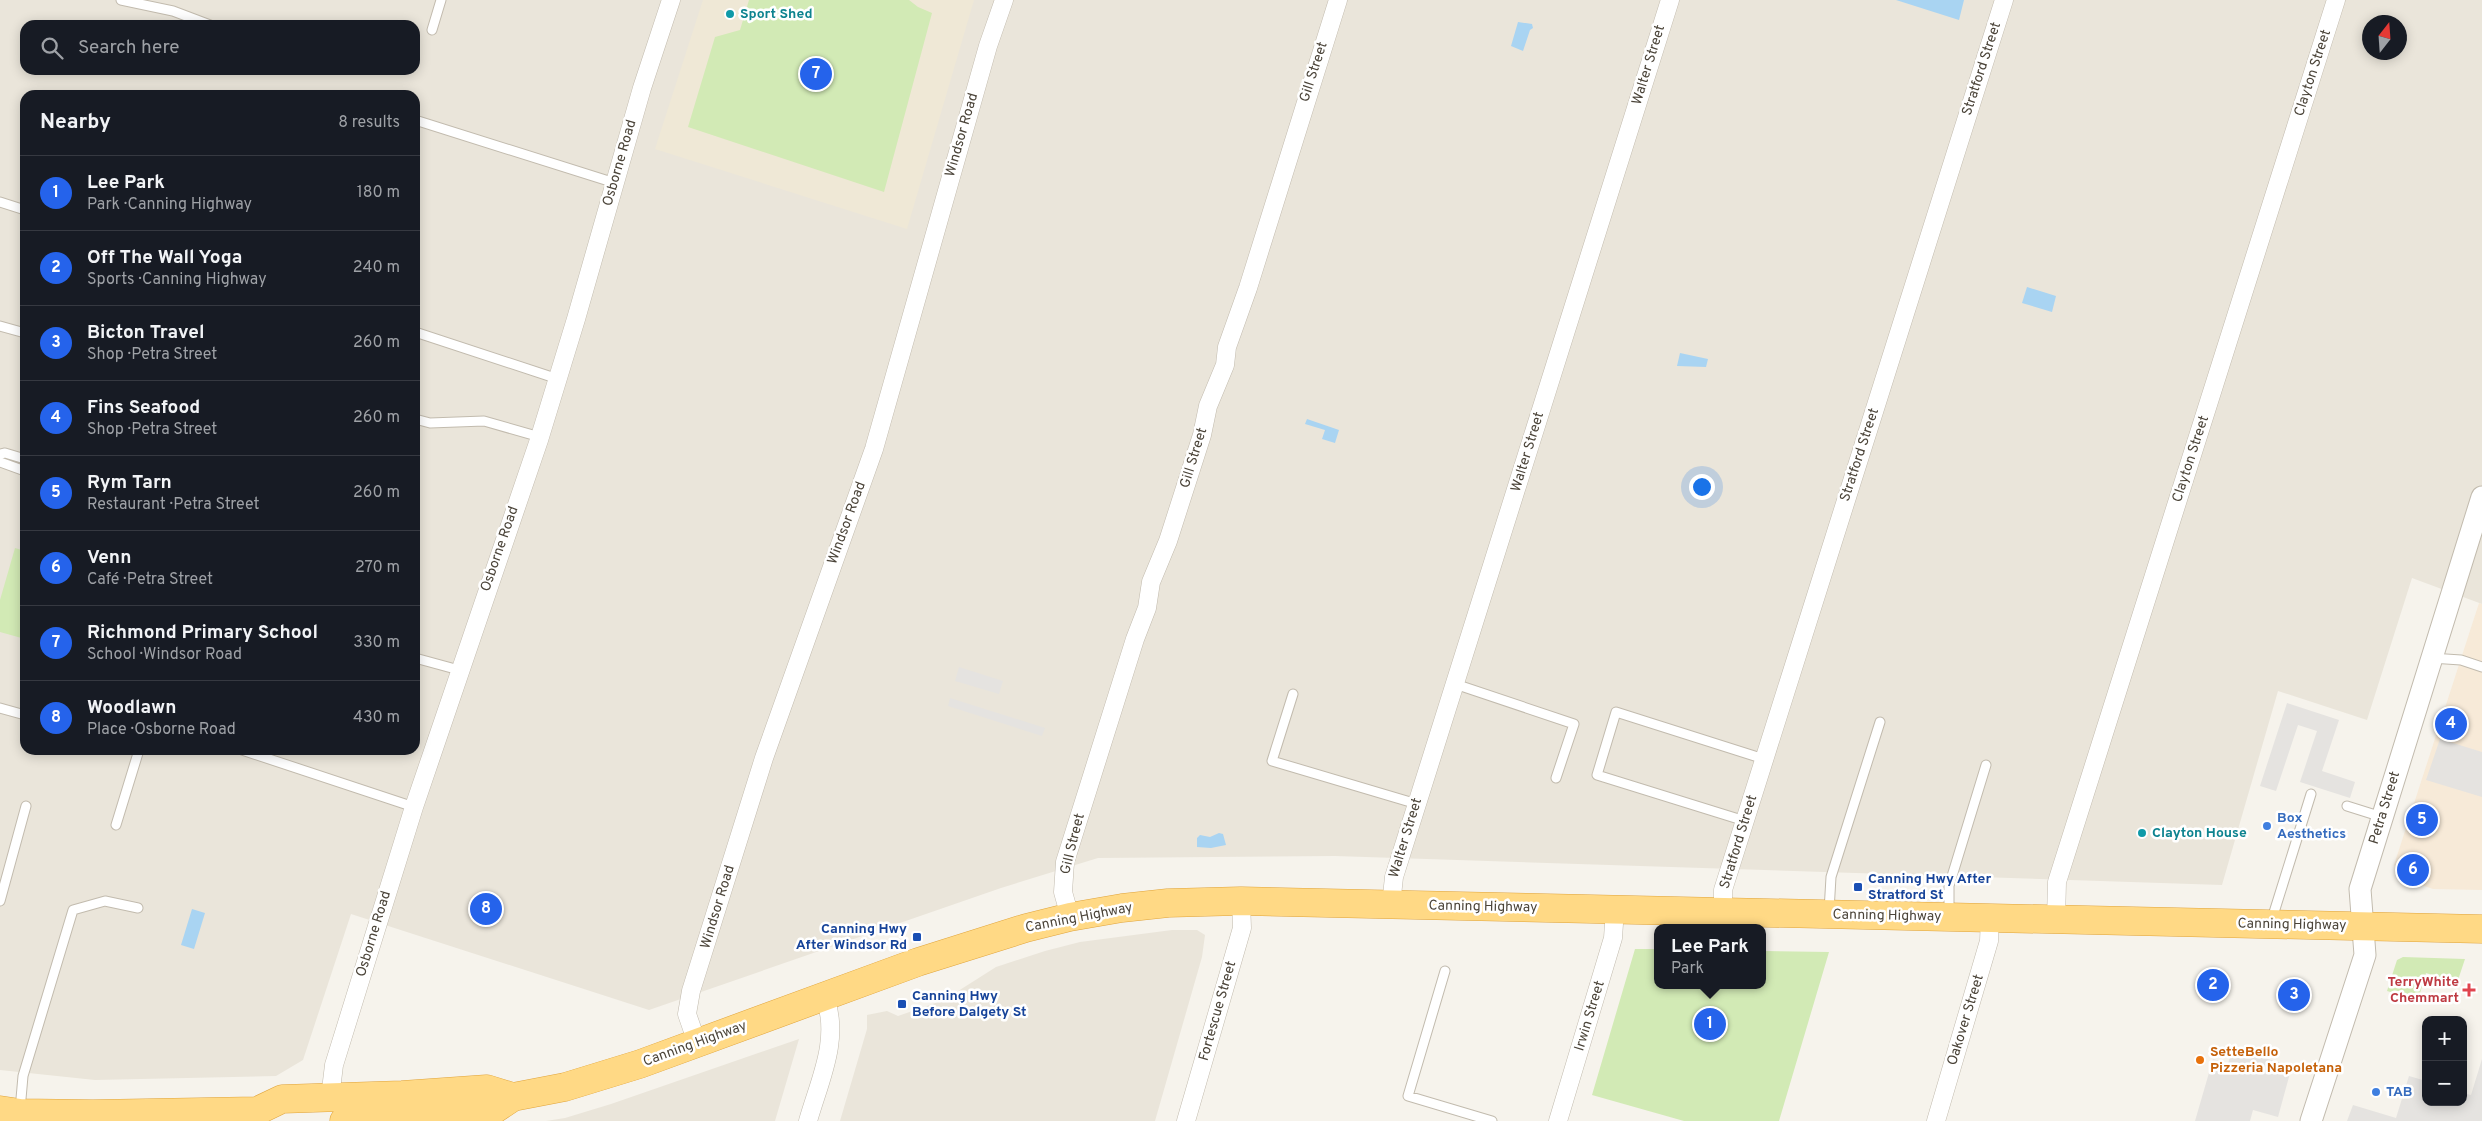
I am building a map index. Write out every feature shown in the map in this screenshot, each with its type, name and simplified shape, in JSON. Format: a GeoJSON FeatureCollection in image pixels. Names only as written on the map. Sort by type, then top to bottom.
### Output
{"type":"FeatureCollection","features":[{"type":"Feature","properties":{"kind":"highway","name":"Canning Highway"},"geometry":{"type":"LineString","coordinates":[[10,1111],[268,1116],[282,1099],[338,1110],[408,1120],[489,1113],[513,1097],[565,1086],[640,1064],[918,962],[1070,917],[1168,903],[1241,901],[2482,929]]}},
{"type":"Feature","properties":{"kind":"highway","name":"Canning Highway"},"geometry":{"type":"LineString","coordinates":[[338,1110],[487,1089],[513,1097]]}},
{"type":"Feature","properties":{"kind":"street","name":"Osborne Road"},"geometry":{"type":"LineString","coordinates":[[338,1110],[334,1064],[414,807],[540,436],[642,88],[671,0]]}},
{"type":"Feature","properties":{"kind":"street","name":"Windsor Road"},"geometry":{"type":"LineString","coordinates":[[697,1043],[688,1014],[691,991],[764,758],[874,449],[982,65],[1004,0]]}},
{"type":"Feature","properties":{"kind":"street","name":"Gill Street"},"geometry":{"type":"LineString","coordinates":[[1070,917],[1063,892],[1065,862],[1135,639],[1148,608],[1151,582],[1202,436],[1208,406],[1225,366],[1227,347],[1248,288],[1338,0]]}},
{"type":"Feature","properties":{"kind":"street","name":"Walter Street"},"geometry":{"type":"LineString","coordinates":[[1391,905],[1392,882],[1670,0]]}},
{"type":"Feature","properties":{"kind":"street","name":"Stratford Street"},"geometry":{"type":"LineString","coordinates":[[1723,912],[1722,890],[2004,0]]}},
{"type":"Feature","properties":{"kind":"street","name":"Clayton Street"},"geometry":{"type":"LineString","coordinates":[[2056,920],[2057,882],[2336,0]]}},
{"type":"Feature","properties":{"kind":"street","name":"Petra Street"},"geometry":{"type":"LineString","coordinates":[[2311,1121],[2365,956],[2359,894],[2431,658],[2476,534],[2482,497]]}},
{"type":"Feature","properties":{"kind":"street","name":"Fortescue Street"},"geometry":{"type":"LineString","coordinates":[[1186,1121],[1242,928],[1241,901]]}},
{"type":"Feature","properties":{"kind":"street","name":"Irwin Street"},"geometry":{"type":"LineString","coordinates":[[1558,1121],[1614,938],[1615,909]]}},
{"type":"Feature","properties":{"kind":"street","name":"Oakover Street"},"geometry":{"type":"LineString","coordinates":[[1936,1121],[1990,941],[1990,918]]}},
{"type":"Feature","properties":{"kind":"street"},"geometry":{"type":"LineString","coordinates":[[808,1121],[831,1045],[831,1014],[825,996]]}},
{"type":"Feature","properties":{"kind":"lane"},"geometry":{"type":"LineString","coordinates":[[121,0],[173,11],[197,20]]}},
{"type":"Feature","properties":{"kind":"lane"},"geometry":{"type":"LineString","coordinates":[[432,30],[441,0]]}},
{"type":"Feature","properties":{"kind":"lane"},"geometry":{"type":"LineString","coordinates":[[420,122],[615,183]]}},
{"type":"Feature","properties":{"kind":"lane"},"geometry":{"type":"LineString","coordinates":[[0,202],[20,208]]}},
{"type":"Feature","properties":{"kind":"lane"},"geometry":{"type":"LineString","coordinates":[[0,326],[20,332]]}},
{"type":"Feature","properties":{"kind":"lane"},"geometry":{"type":"LineString","coordinates":[[420,334],[558,379]]}},
{"type":"Feature","properties":{"kind":"lane"},"geometry":{"type":"LineString","coordinates":[[420,421],[430,424],[484,421],[540,436]]}},
{"type":"Feature","properties":{"kind":"lane"},"geometry":{"type":"LineString","coordinates":[[0,454],[5,453],[20,458]]}},
{"type":"Feature","properties":{"kind":"lane"},"geometry":{"type":"LineString","coordinates":[[0,462],[20,469]]}},
{"type":"Feature","properties":{"kind":"lane"},"geometry":{"type":"LineString","coordinates":[[2431,658],[2461,660],[2482,667]]}},
{"type":"Feature","properties":{"kind":"lane"},"geometry":{"type":"LineString","coordinates":[[420,659],[460,670]]}},
{"type":"Feature","properties":{"kind":"lane"},"geometry":{"type":"LineString","coordinates":[[1455,684],[1574,724],[1556,778]]}},
{"type":"Feature","properties":{"kind":"lane"},"geometry":{"type":"LineString","coordinates":[[1293,694],[1272,761],[1417,804]]}},
{"type":"Feature","properties":{"kind":"lane"},"geometry":{"type":"LineString","coordinates":[[0,708],[20,714]]}},
{"type":"Feature","properties":{"kind":"lane"},"geometry":{"type":"LineString","coordinates":[[1745,821],[1597,775],[1616,712],[1764,759]]}},
{"type":"Feature","properties":{"kind":"lane"},"geometry":{"type":"LineString","coordinates":[[1829,914],[1830,877],[1880,722]]}},
{"type":"Feature","properties":{"kind":"lane"},"geometry":{"type":"LineString","coordinates":[[116,825],[137,755]]}},
{"type":"Feature","properties":{"kind":"lane"},"geometry":{"type":"LineString","coordinates":[[257,755],[414,807]]}},
{"type":"Feature","properties":{"kind":"lane"},"geometry":{"type":"LineString","coordinates":[[1949,917],[1949,886],[1986,765]]}},
{"type":"Feature","properties":{"kind":"lane"},"geometry":{"type":"LineString","coordinates":[[2270,924],[2311,794]]}},
{"type":"Feature","properties":{"kind":"lane"},"geometry":{"type":"LineString","coordinates":[[0,900],[26,806]]}},
{"type":"Feature","properties":{"kind":"lane"},"geometry":{"type":"LineString","coordinates":[[2347,806],[2382,817]]}},
{"type":"Feature","properties":{"kind":"lane"},"geometry":{"type":"LineString","coordinates":[[10,1111],[23,1076],[73,910],[105,901],[138,908]]}},
{"type":"Feature","properties":{"kind":"lane"},"geometry":{"type":"LineString","coordinates":[[1445,971],[1408,1096],[1492,1121]]}},
{"type":"Feature","properties":{"kind":"shaded area"},"geometry":{"type":"Polygon","coordinates":[[[0,0],[2482,0],[2482,604],[2412,578],[2367,720],[2278,691],[2222,885],[1335,856],[1098,858],[1001,888],[649,1010],[351,914],[303,1060],[276,1076],[95,1080],[0,1070],[0,0]]]}},
{"type":"Feature","properties":{"kind":"shaded area"},"geometry":{"type":"Polygon","coordinates":[[[703,0],[974,0],[907,229],[655,149],[703,0]]]}},
{"type":"Feature","properties":{"kind":"shaded area"},"geometry":{"type":"Polygon","coordinates":[[[2479,603],[2482,604],[2482,890],[2433,889],[2404,879],[2394,865],[2479,603]]]}},
{"type":"Feature","properties":{"kind":"shaded area"},"geometry":{"type":"Polygon","coordinates":[[[959,667],[1003,681],[999,694],[955,681],[959,667]]]}},
{"type":"Feature","properties":{"kind":"shaded area"},"geometry":{"type":"Polygon","coordinates":[[[950,698],[1045,728],[1042,736],[948,706],[950,698]]]}},
{"type":"Feature","properties":{"kind":"shaded area"},"geometry":{"type":"Polygon","coordinates":[[[2287,703],[2339,720],[2322,771],[2355,782],[2350,798],[2300,782],[2317,731],[2298,725],[2276,791],[2260,786],[2287,703]]]}},
{"type":"Feature","properties":{"kind":"shaded area"},"geometry":{"type":"Polygon","coordinates":[[[2440,739],[2482,752],[2482,797],[2426,780],[2440,739]]]}},
{"type":"Feature","properties":{"kind":"shaded area"},"geometry":{"type":"Polygon","coordinates":[[[1172,930],[1197,930],[1205,935],[1202,957],[1155,1121],[840,1121],[867,1029],[867,1015],[887,1011],[898,1016],[944,1000],[996,967],[1045,951],[1080,942],[1172,930]]]}},
{"type":"Feature","properties":{"kind":"shaded area"},"geometry":{"type":"Polygon","coordinates":[[[799,1039],[775,1121],[546,1121],[565,1118],[611,1104],[799,1039]]]}},
{"type":"Feature","properties":{"kind":"shaded area"},"geometry":{"type":"Polygon","coordinates":[[[2232,1049],[2292,1066],[2278,1117],[2253,1110],[2250,1121],[2195,1121],[2213,1059],[2228,1064],[2232,1049]]]}},
{"type":"Feature","properties":{"kind":"shaded area"},"geometry":{"type":"Polygon","coordinates":[[[2482,1059],[2482,1121],[2347,1121],[2353,1105],[2396,1118],[2409,1076],[2422,1080],[2422,1106],[2467,1106],[2467,1094],[2471,1095],[2482,1059]]]}},
{"type":"Feature","properties":{"kind":"green space"},"geometry":{"type":"Polygon","coordinates":[[[749,0],[909,0],[918,7],[932,13],[884,192],[688,127],[715,37],[740,30],[749,0]]]}},
{"type":"Feature","properties":{"kind":"green space"},"geometry":{"type":"Polygon","coordinates":[[[15,548],[20,550],[20,638],[0,632],[0,600],[15,548]]]}},
{"type":"Feature","properties":{"kind":"green space"},"geometry":{"type":"Polygon","coordinates":[[[1635,949],[1654,949],[1654,989],[1766,989],[1766,951],[1829,952],[1779,1121],[1684,1121],[1592,1095],[1635,949]]]}},
{"type":"Feature","properties":{"kind":"green space"},"geometry":{"type":"Polygon","coordinates":[[[2403,957],[2465,959],[2457,983],[2426,973],[2418,1000],[2387,991],[2397,960],[2403,957]]]}},
{"type":"Feature","properties":{"kind":"water"},"geometry":{"type":"Polygon","coordinates":[[[1896,0],[1964,0],[1959,20],[1896,0]]]}},
{"type":"Feature","properties":{"kind":"water"},"geometry":{"type":"Polygon","coordinates":[[[1518,22],[1532,24],[1533,28],[1530,30],[1523,51],[1511,46],[1518,22]]]}},
{"type":"Feature","properties":{"kind":"water"},"geometry":{"type":"Polygon","coordinates":[[[2027,287],[2056,296],[2052,312],[2022,303],[2027,287]]]}},
{"type":"Feature","properties":{"kind":"water"},"geometry":{"type":"Polygon","coordinates":[[[1680,353],[1708,359],[1706,367],[1677,366],[1680,353]]]}},
{"type":"Feature","properties":{"kind":"water"},"geometry":{"type":"Polygon","coordinates":[[[1307,419],[1339,430],[1335,443],[1322,439],[1325,430],[1305,424],[1307,419]]]}},
{"type":"Feature","properties":{"kind":"water"},"geometry":{"type":"Polygon","coordinates":[[[1219,833],[1223,834],[1226,845],[1211,848],[1197,847],[1197,838],[1200,835],[1210,837],[1219,833]]]}},
{"type":"Feature","properties":{"kind":"water"},"geometry":{"type":"Polygon","coordinates":[[[192,909],[205,913],[194,949],[181,945],[192,909]]]}},
{"type":"Feature","properties":{"kind":"place","name":"Sport Shed"},"geometry":{"type":"Point","coordinates":[730,14]}},
{"type":"Feature","properties":{"kind":"place","name":"Richmond Primary School"},"geometry":{"type":"Point","coordinates":[816,74]}},
{"type":"Feature","properties":{"kind":"place","name":"Fins Seafood"},"geometry":{"type":"Point","coordinates":[2451,724]}},
{"type":"Feature","properties":{"kind":"place","name":"Rym Tarn"},"geometry":{"type":"Point","coordinates":[2422,820]}},
{"type":"Feature","properties":{"kind":"place","name":"Box Aesthetics"},"geometry":{"type":"Point","coordinates":[2267,826]}},
{"type":"Feature","properties":{"kind":"place","name":"Clayton House"},"geometry":{"type":"Point","coordinates":[2142,833]}},
{"type":"Feature","properties":{"kind":"place","name":"Venn"},"geometry":{"type":"Point","coordinates":[2413,870]}},
{"type":"Feature","properties":{"kind":"place","name":"Canning Hwy After Stratford St"},"geometry":{"type":"Point","coordinates":[1858,887]}},
{"type":"Feature","properties":{"kind":"place","name":"Woodlawn"},"geometry":{"type":"Point","coordinates":[486,909]}},
{"type":"Feature","properties":{"kind":"place","name":"Canning Hwy After Windsor Rd"},"geometry":{"type":"Point","coordinates":[917,937]}},
{"type":"Feature","properties":{"kind":"place","name":"Off The Wall Yoga"},"geometry":{"type":"Point","coordinates":[2213,985]}},
{"type":"Feature","properties":{"kind":"place","name":"TerryWhite Chemmart"},"geometry":{"type":"Point","coordinates":[2469,990]}},
{"type":"Feature","properties":{"kind":"place","name":"Bicton Travel"},"geometry":{"type":"Point","coordinates":[2294,995]}},
{"type":"Feature","properties":{"kind":"place","name":"Canning Hwy Before Dalgety St"},"geometry":{"type":"Point","coordinates":[902,1004]}},
{"type":"Feature","properties":{"kind":"place","name":"Lee Park"},"geometry":{"type":"Point","coordinates":[1710,1024]}},
{"type":"Feature","properties":{"kind":"place","name":"SetteBello Pizzeria Napoletana"},"geometry":{"type":"Point","coordinates":[2200,1060]}},
{"type":"Feature","properties":{"kind":"place","name":"TAB"},"geometry":{"type":"Point","coordinates":[2376,1092]}}]}
